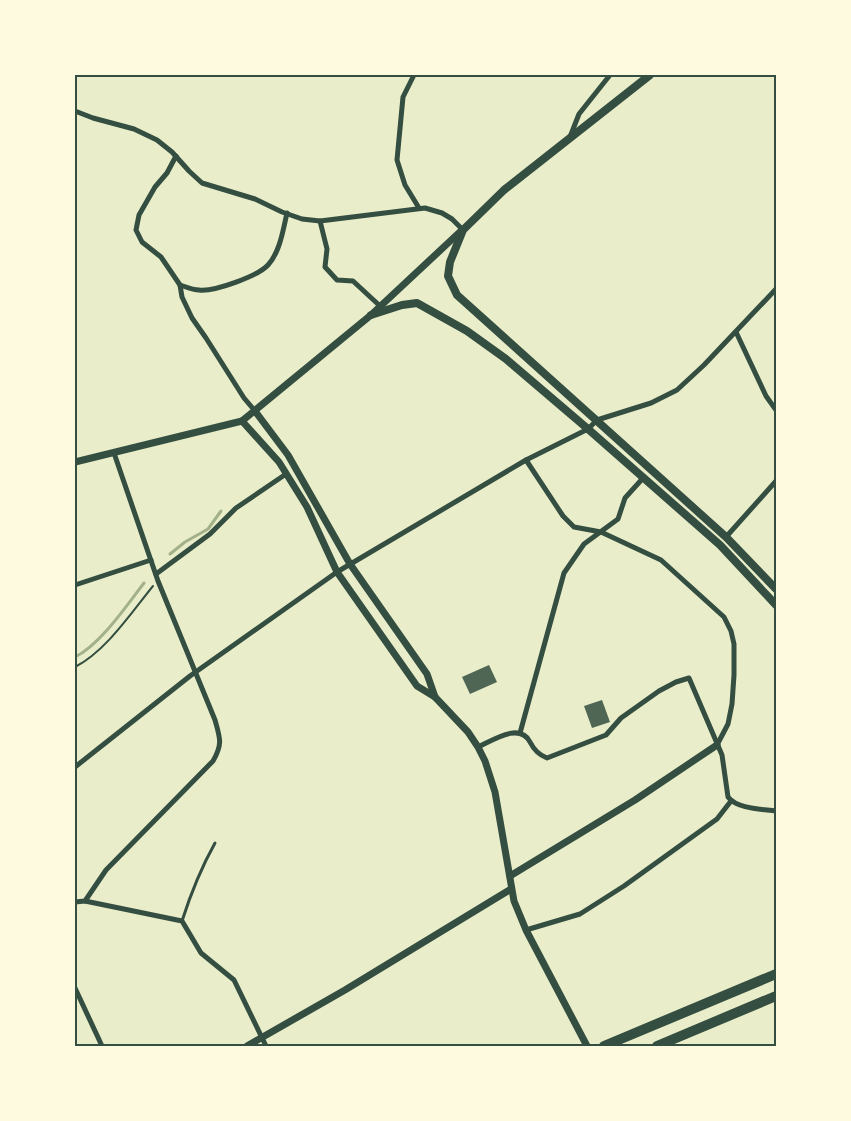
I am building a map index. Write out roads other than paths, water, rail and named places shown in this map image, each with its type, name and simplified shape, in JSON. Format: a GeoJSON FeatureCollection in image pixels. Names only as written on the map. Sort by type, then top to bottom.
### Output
{"type":"FeatureCollection","features":[{"type":"Feature","properties":{"kind":"highway"},"geometry":{"type":"LineString","coordinates":[[604,1046],[776,974]]}},
{"type":"Feature","properties":{"kind":"highway"},"geometry":{"type":"LineString","coordinates":[[657,1046],[776,996]]}},
{"type":"Feature","properties":{"kind":"main road"},"geometry":{"type":"LineString","coordinates":[[650,75],[504,190],[462,230],[450,262],[448,276],[456,295],[726,537],[776,589]]}},
{"type":"Feature","properties":{"kind":"main road"},"geometry":{"type":"LineString","coordinates":[[371,315],[402,304],[417,303],[467,331],[506,359],[644,477],[720,545],[776,605]]}},
{"type":"Feature","properties":{"kind":"street"},"geometry":{"type":"LineString","coordinates":[[414,75],[403,97],[397,160],[405,185],[419,208]]}},
{"type":"Feature","properties":{"kind":"street"},"geometry":{"type":"LineString","coordinates":[[570,138],[579,114],[610,75]]}},
{"type":"Feature","properties":{"kind":"street"},"geometry":{"type":"LineString","coordinates":[[75,111],[134,129],[157,140],[176,156],[202,183],[225,188],[302,219],[320,221],[419,208],[432,209],[442,213],[452,219],[462,230],[371,315],[242,421],[75,462]]}},
{"type":"Feature","properties":{"kind":"street"},"geometry":{"type":"LineString","coordinates":[[176,156],[139,215],[136,230],[142,242],[161,258],[180,285],[182,297],[192,318],[244,398],[288,455],[350,564],[427,674],[435,697]]}},
{"type":"Feature","properties":{"kind":"street"},"geometry":{"type":"LineString","coordinates":[[180,285],[200,291],[222,286],[258,272],[269,264],[274,254],[282,237],[287,214]]}},
{"type":"Feature","properties":{"kind":"street"},"geometry":{"type":"LineString","coordinates":[[320,221],[327,249],[325,267],[337,280],[353,281],[380,306]]}},
{"type":"Feature","properties":{"kind":"street"},"geometry":{"type":"LineString","coordinates":[[75,767],[195,672],[337,572],[526,460],[588,429],[597,420],[651,403],[677,390],[776,291]]}},
{"type":"Feature","properties":{"kind":"street"},"geometry":{"type":"LineString","coordinates":[[736,332],[766,396],[776,410]]}},
{"type":"Feature","properties":{"kind":"street"},"geometry":{"type":"LineString","coordinates":[[242,421],[279,462],[307,507],[337,572],[417,686],[435,697],[468,732],[478,747],[485,761],[494,792],[512,889],[526,930],[587,1046]]}},
{"type":"Feature","properties":{"kind":"street"},"geometry":{"type":"LineString","coordinates":[[85,901],[106,870],[213,761],[219,751],[221,740],[215,720],[158,580],[114,453]]}},
{"type":"Feature","properties":{"kind":"street"},"geometry":{"type":"LineString","coordinates":[[510,876],[635,800],[718,745],[728,724],[732,704],[734,675],[732,631],[724,617],[661,560],[601,532],[574,527],[563,516],[526,460]]}},
{"type":"Feature","properties":{"kind":"street"},"geometry":{"type":"LineString","coordinates":[[156,574],[210,534],[236,508],[286,474]]}},
{"type":"Feature","properties":{"kind":"street"},"geometry":{"type":"LineString","coordinates":[[520,733],[564,574],[584,544],[618,519],[625,498],[644,477]]}},
{"type":"Feature","properties":{"kind":"street"},"geometry":{"type":"LineString","coordinates":[[726,537],[776,481]]}},
{"type":"Feature","properties":{"kind":"street"},"geometry":{"type":"LineString","coordinates":[[75,585],[151,560]]}},
{"type":"Feature","properties":{"kind":"street"},"geometry":{"type":"LineString","coordinates":[[478,747],[511,733],[520,733],[528,737],[534,749],[541,756],[547,758],[606,734],[621,718],[658,691],[689,678],[722,755],[728,797],[731,801],[740,805],[776,811]]}},
{"type":"Feature","properties":{"kind":"street"},"geometry":{"type":"LineString","coordinates":[[526,930],[580,914],[624,886],[717,819],[731,801]]}},
{"type":"Feature","properties":{"kind":"street"},"geometry":{"type":"LineString","coordinates":[[247,1046],[345,990],[512,889]]}},
{"type":"Feature","properties":{"kind":"street"},"geometry":{"type":"LineString","coordinates":[[75,902],[85,901],[182,921],[201,953],[234,980],[266,1046]]}},
{"type":"Feature","properties":{"kind":"street"},"geometry":{"type":"LineString","coordinates":[[75,988],[102,1046]]}},
{"type":"Feature","properties":{"kind":"lane"},"geometry":{"type":"LineString","coordinates":[[182,921],[191,891],[215,843]]}},
{"type":"Feature","properties":{"kind":"waterway"},"geometry":{"type":"LineString","coordinates":[[170,554],[185,542],[208,529],[221,511]]}},
{"type":"Feature","properties":{"kind":"waterway"},"geometry":{"type":"LineString","coordinates":[[75,657],[103,634],[144,583]]}}]}
